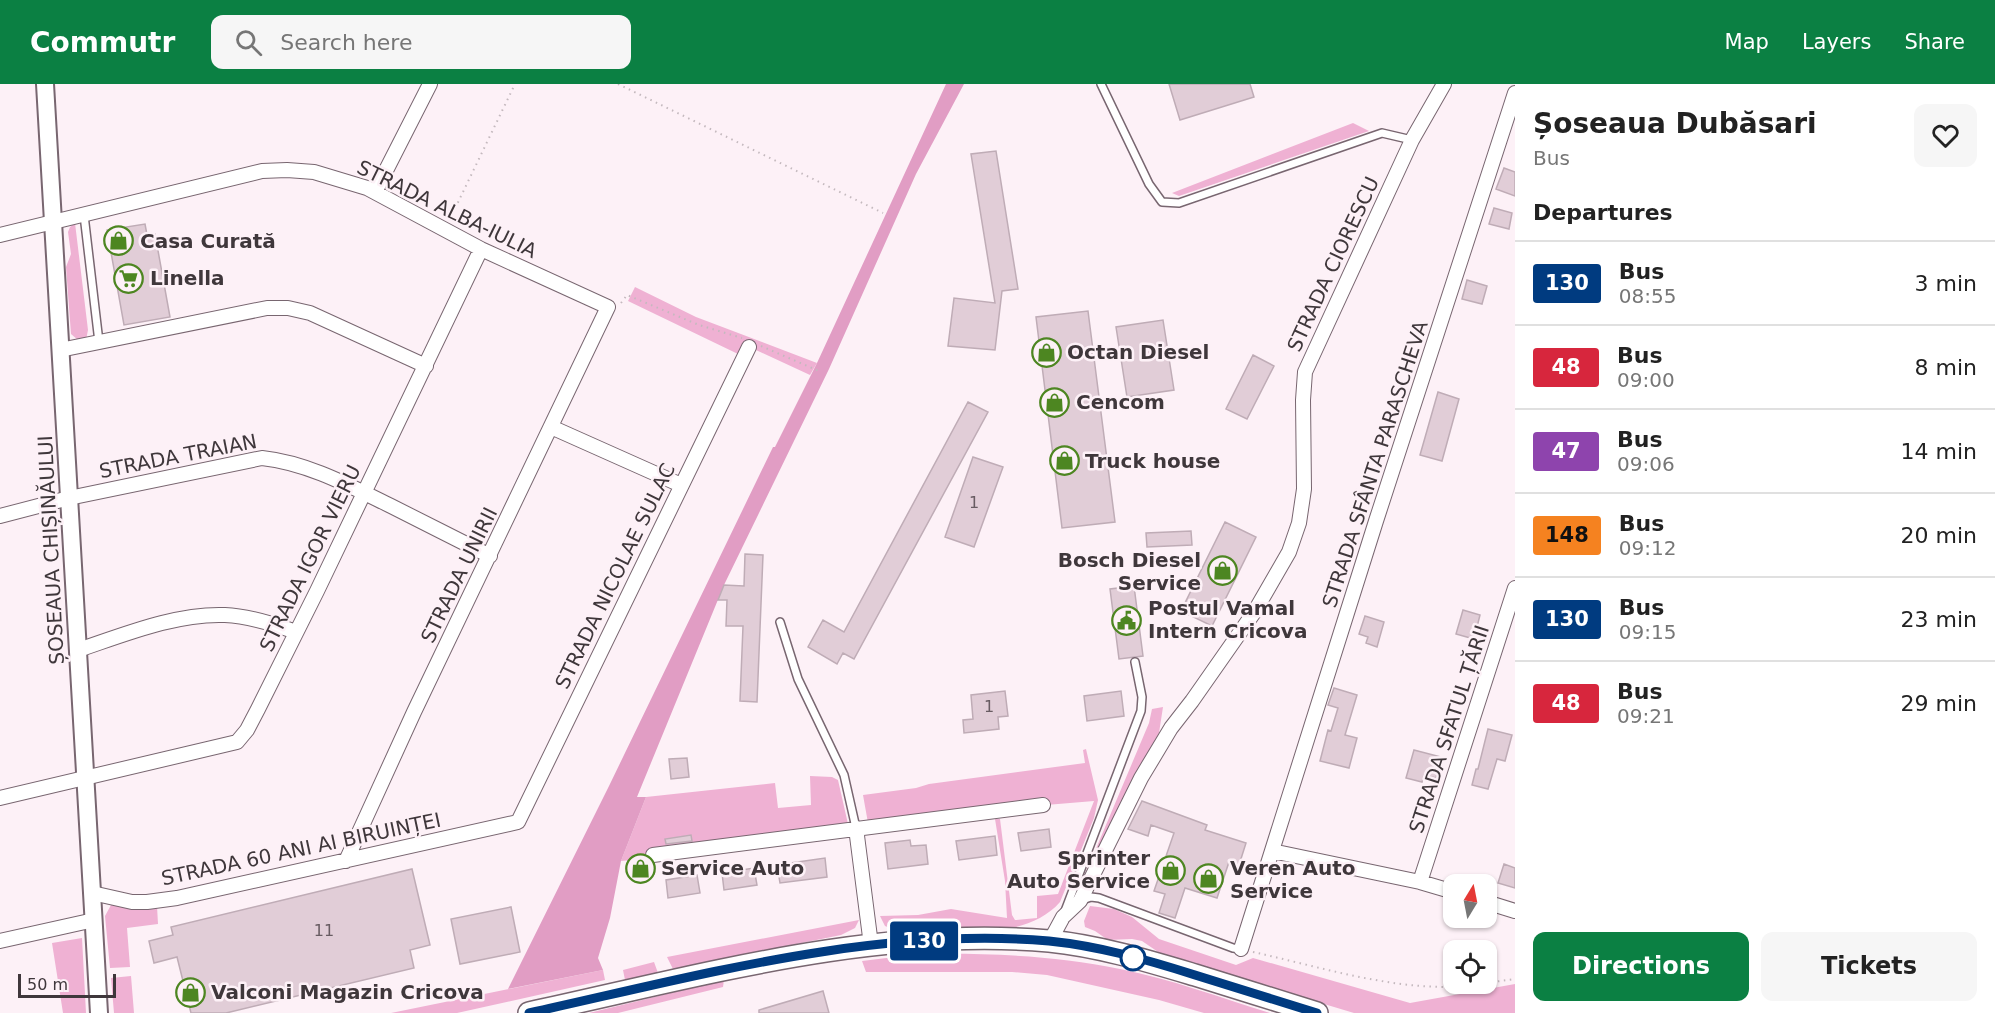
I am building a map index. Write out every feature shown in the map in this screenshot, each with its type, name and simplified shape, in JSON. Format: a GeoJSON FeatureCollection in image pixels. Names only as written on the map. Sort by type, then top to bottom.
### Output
{"type":"FeatureCollection","features":[{"type":"Feature","properties":{"kind":"main road"},"geometry":{"type":"LineString","coordinates":[[529,1013],[832,950],[956,939],[1050,941],[1098,949],[1149,962],[1317,1013]]}},
{"type":"Feature","properties":{"kind":"street","name":"ȘOSEAUA CHIȘINĂULUI"},"geometry":{"type":"LineString","coordinates":[[45,84],[99,1013]]}},
{"type":"Feature","properties":{"kind":"street"},"geometry":{"type":"LineString","coordinates":[[375,192],[430,84]]}},
{"type":"Feature","properties":{"kind":"street","name":"STRADA CIORESCU"},"geometry":{"type":"LineString","coordinates":[[1050,941],[1063,916],[1080,901],[1141,778],[1171,728],[1192,702],[1255,611],[1289,552],[1299,523],[1304,489],[1302,421],[1305,372],[1412,140],[1444,84]]}},
{"type":"Feature","properties":{"kind":"street","name":"STRADA SFÂNTA PARASCHEVA"},"geometry":{"type":"LineString","coordinates":[[1241,949],[1245,943],[1379,510],[1515,93]]}},
{"type":"Feature","properties":{"kind":"street","name":"STRADA ALBA-IULIA"},"geometry":{"type":"LineString","coordinates":[[0,235],[262,171],[314,172],[333,176],[375,192],[481,249],[608,307]]}},
{"type":"Feature","properties":{"kind":"street","name":"STRADA IGOR VIERU"},"geometry":{"type":"LineString","coordinates":[[0,798],[237,742],[247,730],[296,632],[481,249]]}},
{"type":"Feature","properties":{"kind":"street","name":"STRADA UNIRII"},"geometry":{"type":"LineString","coordinates":[[346,861],[414,712],[608,307]]}},
{"type":"Feature","properties":{"kind":"street"},"geometry":{"type":"LineString","coordinates":[[60,350],[267,308],[288,308],[310,313],[426,366]]}},
{"type":"Feature","properties":{"kind":"street","name":"STRADA NICOLAE SULAC"},"geometry":{"type":"LineString","coordinates":[[518,822],[681,485],[754,345]]}},
{"type":"Feature","properties":{"kind":"street"},"geometry":{"type":"LineString","coordinates":[[551,427],[681,485]]}},
{"type":"Feature","properties":{"kind":"street","name":"STRADA TRAIAN"},"geometry":{"type":"LineString","coordinates":[[0,516],[69,498],[262,458],[283,460],[308,468],[364,492],[490,556]]}},
{"type":"Feature","properties":{"kind":"street","name":"STRADA SFATUL ȚĂRII"},"geometry":{"type":"LineString","coordinates":[[1420,882],[1515,588]]}},
{"type":"Feature","properties":{"kind":"street"},"geometry":{"type":"LineString","coordinates":[[78,650],[154,626],[214,615],[228,615],[296,632]]}},
{"type":"Feature","properties":{"kind":"street"},"geometry":{"type":"LineString","coordinates":[[653,855],[1042,806]]}},
{"type":"Feature","properties":{"kind":"street","name":"STRADA 60 ANI AI BIRUINȚEI"},"geometry":{"type":"LineString","coordinates":[[92,892],[132,902],[157,901],[518,822]]}},
{"type":"Feature","properties":{"kind":"street"},"geometry":{"type":"LineString","coordinates":[[856,828],[871,945]]}},
{"type":"Feature","properties":{"kind":"street"},"geometry":{"type":"LineString","coordinates":[[1272,851],[1443,889]]}},
{"type":"Feature","properties":{"kind":"street"},"geometry":{"type":"LineString","coordinates":[[1497,905],[1515,911]]}},
{"type":"Feature","properties":{"kind":"street"},"geometry":{"type":"LineString","coordinates":[[0,941],[94,920]]}},
{"type":"Feature","properties":{"kind":"lane"},"geometry":{"type":"LineString","coordinates":[[1101,84],[1149,184],[1162,202],[1179,203],[1382,133],[1412,140]]}},
{"type":"Feature","properties":{"kind":"lane"},"geometry":{"type":"LineString","coordinates":[[84,215],[99,342]]}},
{"type":"Feature","properties":{"kind":"lane"},"geometry":{"type":"LineString","coordinates":[[780,622],[798,679],[844,775],[856,828]]}},
{"type":"Feature","properties":{"kind":"lane"},"geometry":{"type":"LineString","coordinates":[[1063,916],[1141,711],[1142,697],[1135,662]]}},
{"type":"Feature","properties":{"kind":"lane"},"geometry":{"type":"LineString","coordinates":[[1080,901],[1091,897],[1099,898],[1241,949]]}},
{"type":"Feature","properties":{"kind":"path"},"geometry":{"type":"LineString","coordinates":[[445,230],[515,84]]}},
{"type":"Feature","properties":{"kind":"path"},"geometry":{"type":"LineString","coordinates":[[618,84],[883,213]]}},
{"type":"Feature","properties":{"kind":"path"},"geometry":{"type":"LineString","coordinates":[[608,307],[619,306],[627,295],[819,371]]}},
{"type":"Feature","properties":{"kind":"path"},"geometry":{"type":"LineString","coordinates":[[1241,949],[1394,983],[1443,987]]}},
{"type":"Feature","properties":{"kind":"path"},"geometry":{"type":"LineString","coordinates":[[1497,982],[1515,979]]}},
{"type":"Feature","properties":{"kind":"shaded area"},"geometry":{"type":"Polygon","coordinates":[[[946,84],[964,84],[916,174],[829,369],[724,585],[637,797],[646,797],[621,861],[610,918],[598,958],[603,970],[508,989],[773,447],[817,363],[946,84]]]}},
{"type":"Feature","properties":{"kind":"shaded area"},"geometry":{"type":"Polygon","coordinates":[[[1353,123],[1369,131],[1179,196],[1172,193],[1353,123]]]}},
{"type":"Feature","properties":{"kind":"shaded area"},"geometry":{"type":"Polygon","coordinates":[[[75,223],[88,330],[86,340],[78,340],[71,334],[66,267],[71,254],[68,232],[75,223]]]}},
{"type":"Feature","properties":{"kind":"shaded area"},"geometry":{"type":"Polygon","coordinates":[[[635,287],[696,317],[817,363],[810,375],[743,344],[738,354],[628,301],[635,287]]]}},
{"type":"Feature","properties":{"kind":"shaded area"},"geometry":{"type":"Polygon","coordinates":[[[1163,707],[1159,733],[1079,889],[1149,723],[1152,709],[1163,707]]]}},
{"type":"Feature","properties":{"kind":"shaded area"},"geometry":{"type":"Polygon","coordinates":[[[1086,749],[1098,800],[1094,818],[1056,907],[1040,918],[1016,927],[893,929],[885,926],[880,916],[918,915],[951,909],[1007,918],[1005,881],[995,819],[1000,819],[1012,915],[1015,920],[1037,918],[1037,896],[1058,894],[1094,801],[1046,805],[1044,797],[868,823],[863,795],[1085,763],[1083,750],[1086,749]]]}},
{"type":"Feature","properties":{"kind":"shaded area"},"geometry":{"type":"Polygon","coordinates":[[[810,776],[832,777],[838,780],[848,824],[652,858],[621,861],[646,797],[775,783],[778,808],[811,805],[810,776]]]}},
{"type":"Feature","properties":{"kind":"shaded area"},"geometry":{"type":"Polygon","coordinates":[[[111,905],[157,906],[158,924],[127,928],[130,967],[110,968],[105,916],[111,905]]]}},
{"type":"Feature","properties":{"kind":"shaded area"},"geometry":{"type":"Polygon","coordinates":[[[1090,906],[1114,909],[1132,917],[1159,939],[1236,965],[1253,958],[1410,1003],[1460,994],[1497,994],[1497,987],[1515,984],[1515,1013],[1354,1013],[1164,956],[1142,941],[1108,940],[1085,927],[1084,921],[1090,906]]]}},
{"type":"Feature","properties":{"kind":"shaded area"},"geometry":{"type":"Polygon","coordinates":[[[859,920],[855,928],[841,935],[673,969],[667,957],[859,920]]]}},
{"type":"Feature","properties":{"kind":"shaded area"},"geometry":{"type":"Polygon","coordinates":[[[82,938],[86,1013],[63,1013],[52,943],[82,938]]]}},
{"type":"Feature","properties":{"kind":"shaded area"},"geometry":{"type":"Polygon","coordinates":[[[919,954],[1020,956],[1095,964],[1158,978],[1270,1013],[1204,1013],[1159,1000],[1047,975],[1012,972],[866,972],[862,961],[919,954]]]}},
{"type":"Feature","properties":{"kind":"shaded area"},"geometry":{"type":"Polygon","coordinates":[[[654,962],[658,973],[625,980],[623,970],[654,962]]]}},
{"type":"Feature","properties":{"kind":"shaded area"},"geometry":{"type":"Polygon","coordinates":[[[603,970],[605,980],[457,1013],[391,1013],[603,970]]]}},
{"type":"Feature","properties":{"kind":"shaded area"},"geometry":{"type":"Polygon","coordinates":[[[131,976],[134,1013],[114,1013],[111,978],[131,976]]]}},
{"type":"Feature","properties":{"kind":"shaded area"},"geometry":{"type":"Polygon","coordinates":[[[724,980],[723,987],[618,1013],[589,1013],[724,980]]]}},
{"type":"Feature","properties":{"kind":"building"},"geometry":{"type":"Polygon","coordinates":[[[1169,84],[1250,84],[1254,97],[1180,120],[1169,84]]]}},
{"type":"Feature","properties":{"kind":"building"},"geometry":{"type":"Polygon","coordinates":[[[996,151],[1018,289],[1002,291],[995,350],[948,346],[954,298],[995,303],[971,154],[996,151]]]}},
{"type":"Feature","properties":{"kind":"building"},"geometry":{"type":"Polygon","coordinates":[[[1504,168],[1515,172],[1515,196],[1496,189],[1504,168]]]}},
{"type":"Feature","properties":{"kind":"building"},"geometry":{"type":"Polygon","coordinates":[[[1494,208],[1512,213],[1509,229],[1489,224],[1494,208]]]}},
{"type":"Feature","properties":{"kind":"building"},"geometry":{"type":"Polygon","coordinates":[[[145,224],[147,235],[155,234],[170,317],[124,325],[107,230],[145,224]]]}},
{"type":"Feature","properties":{"kind":"building"},"geometry":{"type":"Polygon","coordinates":[[[1467,280],[1487,286],[1482,304],[1462,299],[1467,280]]]}},
{"type":"Feature","properties":{"kind":"building"},"geometry":{"type":"Polygon","coordinates":[[[1088,311],[1115,522],[1062,528],[1036,317],[1088,311]]]}},
{"type":"Feature","properties":{"kind":"building"},"geometry":{"type":"Polygon","coordinates":[[[1163,320],[1174,390],[1127,397],[1116,327],[1163,320]]]}},
{"type":"Feature","properties":{"kind":"building"},"geometry":{"type":"Polygon","coordinates":[[[1253,355],[1274,366],[1247,419],[1226,409],[1253,355]]]}},
{"type":"Feature","properties":{"kind":"building"},"geometry":{"type":"Polygon","coordinates":[[[1438,392],[1459,399],[1442,461],[1420,455],[1438,392]]]}},
{"type":"Feature","properties":{"kind":"building"},"geometry":{"type":"Polygon","coordinates":[[[968,402],[988,412],[854,659],[843,653],[837,664],[808,647],[823,620],[844,632],[968,402]]]}},
{"type":"Feature","properties":{"kind":"building"},"geometry":{"type":"Polygon","coordinates":[[[973,457],[1003,467],[974,547],[945,537],[973,457]]]}},
{"type":"Feature","properties":{"kind":"building"},"geometry":{"type":"Polygon","coordinates":[[[1225,522],[1256,537],[1212,626],[1181,611],[1225,522]]]}},
{"type":"Feature","properties":{"kind":"building"},"geometry":{"type":"Polygon","coordinates":[[[1191,531],[1192,545],[1147,547],[1146,533],[1191,531]]]}},
{"type":"Feature","properties":{"kind":"building"},"geometry":{"type":"Polygon","coordinates":[[[745,554],[763,555],[757,702],[740,701],[743,626],[726,626],[727,600],[718,600],[724,585],[744,586],[745,554]]]}},
{"type":"Feature","properties":{"kind":"building"},"geometry":{"type":"Polygon","coordinates":[[[1134,586],[1143,656],[1119,659],[1110,589],[1134,586]]]}},
{"type":"Feature","properties":{"kind":"building"},"geometry":{"type":"Polygon","coordinates":[[[1463,610],[1480,615],[1474,639],[1456,634],[1463,610]]]}},
{"type":"Feature","properties":{"kind":"building"},"geometry":{"type":"Polygon","coordinates":[[[1365,616],[1384,622],[1377,647],[1366,643],[1368,637],[1359,634],[1365,616]]]}},
{"type":"Feature","properties":{"kind":"building"},"geometry":{"type":"Polygon","coordinates":[[[1334,688],[1357,695],[1345,735],[1357,738],[1349,768],[1320,761],[1328,730],[1331,731],[1338,708],[1328,705],[1334,688]]]}},
{"type":"Feature","properties":{"kind":"building"},"geometry":{"type":"Polygon","coordinates":[[[1005,691],[1008,716],[998,717],[999,729],[964,733],[963,720],[973,719],[971,695],[1005,691]]]}},
{"type":"Feature","properties":{"kind":"building"},"geometry":{"type":"Polygon","coordinates":[[[1121,691],[1124,716],[1087,721],[1084,696],[1121,691]]]}},
{"type":"Feature","properties":{"kind":"building"},"geometry":{"type":"Polygon","coordinates":[[[1488,729],[1512,735],[1505,761],[1497,759],[1488,789],[1472,785],[1488,729]]]}},
{"type":"Feature","properties":{"kind":"building"},"geometry":{"type":"Polygon","coordinates":[[[1414,750],[1441,757],[1436,778],[1424,775],[1422,782],[1406,778],[1414,750]]]}},
{"type":"Feature","properties":{"kind":"building"},"geometry":{"type":"Polygon","coordinates":[[[687,758],[689,777],[671,779],[669,759],[687,758]]]}},
{"type":"Feature","properties":{"kind":"building"},"geometry":{"type":"Polygon","coordinates":[[[1142,801],[1207,825],[1205,830],[1246,843],[1239,865],[1229,862],[1217,898],[1185,888],[1175,918],[1159,913],[1165,894],[1154,891],[1174,833],[1151,825],[1148,836],[1128,829],[1142,801]]]}},
{"type":"Feature","properties":{"kind":"building"},"geometry":{"type":"Polygon","coordinates":[[[1049,829],[1051,847],[1021,851],[1018,833],[1049,829]]]}},
{"type":"Feature","properties":{"kind":"building"},"geometry":{"type":"Polygon","coordinates":[[[691,835],[692,841],[666,844],[665,839],[691,835]]]}},
{"type":"Feature","properties":{"kind":"building"},"geometry":{"type":"Polygon","coordinates":[[[995,836],[997,855],[959,860],[956,841],[995,836]]]}},
{"type":"Feature","properties":{"kind":"building"},"geometry":{"type":"Polygon","coordinates":[[[910,840],[911,846],[926,845],[928,864],[888,869],[885,843],[910,840]]]}},
{"type":"Feature","properties":{"kind":"building"},"geometry":{"type":"Polygon","coordinates":[[[825,858],[827,877],[780,883],[777,865],[825,858]]]}},
{"type":"Feature","properties":{"kind":"building"},"geometry":{"type":"Polygon","coordinates":[[[645,859],[653,864],[654,874],[631,877],[628,861],[645,859]]]}},
{"type":"Feature","properties":{"kind":"building"},"geometry":{"type":"Polygon","coordinates":[[[1504,864],[1515,868],[1515,888],[1498,883],[1504,864]]]}},
{"type":"Feature","properties":{"kind":"building"},"geometry":{"type":"Polygon","coordinates":[[[754,868],[757,885],[724,890],[722,873],[754,868]]]}},
{"type":"Feature","properties":{"kind":"building"},"geometry":{"type":"Polygon","coordinates":[[[412,869],[430,945],[410,950],[414,968],[226,1013],[191,1013],[177,957],[154,963],[149,941],[173,935],[171,927],[412,869]]]}},
{"type":"Feature","properties":{"kind":"building"},"geometry":{"type":"Polygon","coordinates":[[[697,875],[700,893],[668,898],[666,880],[697,875]]]}},
{"type":"Feature","properties":{"kind":"building"},"geometry":{"type":"Polygon","coordinates":[[[511,907],[520,952],[460,964],[451,919],[511,907]]]}},
{"type":"Feature","properties":{"kind":"building"},"geometry":{"type":"Polygon","coordinates":[[[823,991],[829,1013],[759,1013],[759,1010],[823,991]]]}},
{"type":"Feature","properties":{"kind":"bus line","name":"130"},"geometry":{"type":"LineString","coordinates":[[529,1013],[832,950],[897,942],[956,939],[1050,941],[1098,949],[1168,967],[1317,1013]]}},
{"type":"Feature","properties":{"kind":"place","name":"Casa Curată"},"geometry":{"type":"Point","coordinates":[119,241]}},
{"type":"Feature","properties":{"kind":"place","name":"Linella"},"geometry":{"type":"Point","coordinates":[129,278]}},
{"type":"Feature","properties":{"kind":"place","name":"Octan Diesel"},"geometry":{"type":"Point","coordinates":[1046,352]}},
{"type":"Feature","properties":{"kind":"place","name":"Cencom"},"geometry":{"type":"Point","coordinates":[1055,402]}},
{"type":"Feature","properties":{"kind":"place","name":"Truck house"},"geometry":{"type":"Point","coordinates":[1064,461]}},
{"type":"Feature","properties":{"kind":"place","name":"Bosch Diesel Service"},"geometry":{"type":"Point","coordinates":[1222,571]}},
{"type":"Feature","properties":{"kind":"place","name":"Postul Vamal Intern Cricova"},"geometry":{"type":"Point","coordinates":[1127,620]}},
{"type":"Feature","properties":{"kind":"place","name":"Service Auto"},"geometry":{"type":"Point","coordinates":[640,868]}},
{"type":"Feature","properties":{"kind":"place","name":"Sprinter Auto Service"},"geometry":{"type":"Point","coordinates":[1171,870]}},
{"type":"Feature","properties":{"kind":"place","name":"Veren Auto Service"},"geometry":{"type":"Point","coordinates":[1209,879]}},
{"type":"Feature","properties":{"kind":"place","name":"Valconi Magazin Cricova"},"geometry":{"type":"Point","coordinates":[190,992]}}]}
